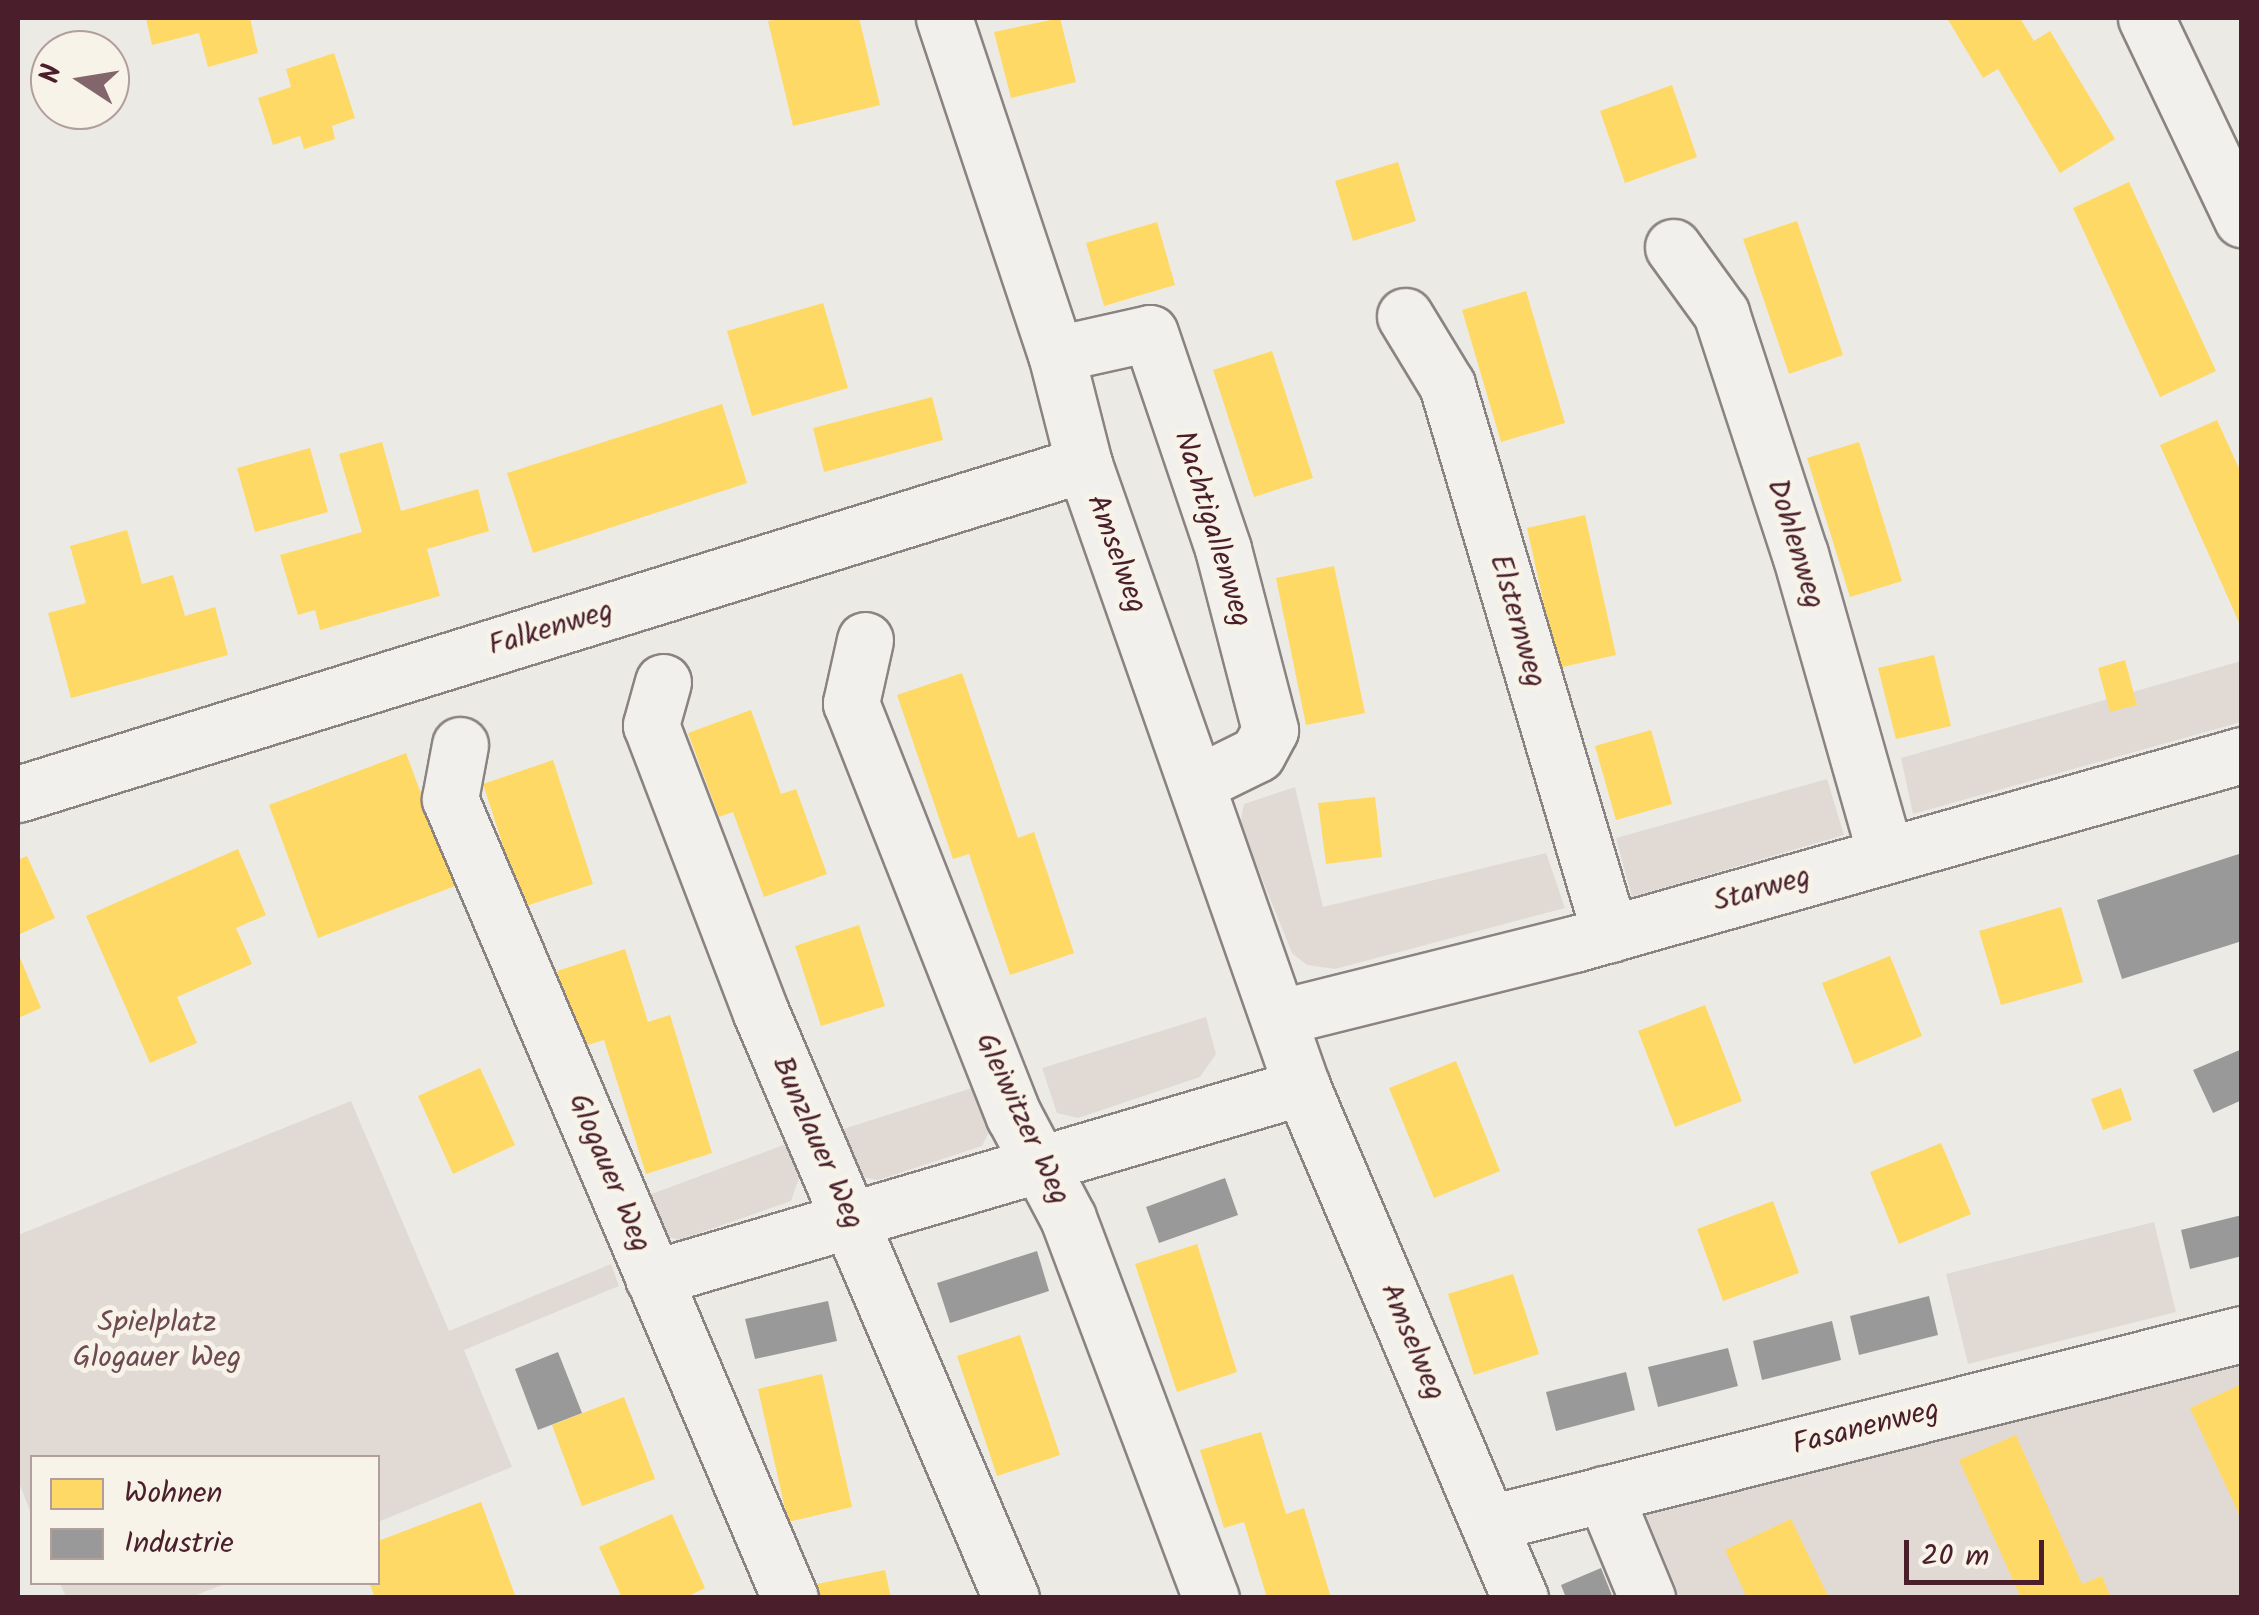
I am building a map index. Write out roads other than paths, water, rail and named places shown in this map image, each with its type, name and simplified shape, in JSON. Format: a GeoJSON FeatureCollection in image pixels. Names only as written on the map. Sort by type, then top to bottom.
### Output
{"type":"FeatureCollection","features":[{"type":"Feature","properties":{"kind":"street","name":"Amselweg"},"geometry":{"type":"LineString","coordinates":[[944,18],[1056,354],[1084,464],[1281,1017],[1302,1087],[1520,1598]]}},
{"type":"Feature","properties":{"kind":"street"},"geometry":{"type":"LineString","coordinates":[[2146,18],[2242,219]]}},
{"type":"Feature","properties":{"kind":"street","name":"Dohlenweg"},"geometry":{"type":"LineString","coordinates":[[1673,246],[1721,313],[1800,554],[1886,855]]}},
{"type":"Feature","properties":{"kind":"street","name":"Elsternweg"},"geometry":{"type":"LineString","coordinates":[[1405,316],[1447,385],[1610,934]]}},
{"type":"Feature","properties":{"kind":"street","name":"Nachtigallenweg"},"geometry":{"type":"LineString","coordinates":[[1056,354],[1150,333],[1223,549],[1270,730],[1257,754],[1198,782]]}},
{"type":"Feature","properties":{"kind":"street","name":"Falkenweg"},"geometry":{"type":"LineString","coordinates":[[18,794],[1084,464]]}},
{"type":"Feature","properties":{"kind":"street","name":"Gleiwitzer Weg"},"geometry":{"type":"LineString","coordinates":[[865,640],[851,702],[1014,1116],[1068,1218],[1211,1598]]}},
{"type":"Feature","properties":{"kind":"street","name":"Bunzlauer Weg"},"geometry":{"type":"LineString","coordinates":[[663,682],[651,725],[761,1014],[1010,1598]]}},
{"type":"Feature","properties":{"kind":"street","name":"Glogauer Weg"},"geometry":{"type":"LineString","coordinates":[[460,744],[450,799],[790,1598]]}},
{"type":"Feature","properties":{"kind":"street","name":"Starweg"},"geometry":{"type":"LineString","coordinates":[[1281,1017],[1610,934],[2242,756]]}},
{"type":"Feature","properties":{"kind":"street"},"geometry":{"type":"LineString","coordinates":[[653,1278],[1302,1087]]}},
{"type":"Feature","properties":{"kind":"street","name":"Fasanenweg"},"geometry":{"type":"LineString","coordinates":[[1490,1523],[2242,1334]]}},
{"type":"Feature","properties":{"kind":"street"},"geometry":{"type":"LineString","coordinates":[[1604,1494],[1646,1598]]}},
{"type":"Feature","properties":{"kind":"park label","name":"Spielplatz Glogauer Weg"},"geometry":{"type":"Point","coordinates":[157,1340]}}]}
